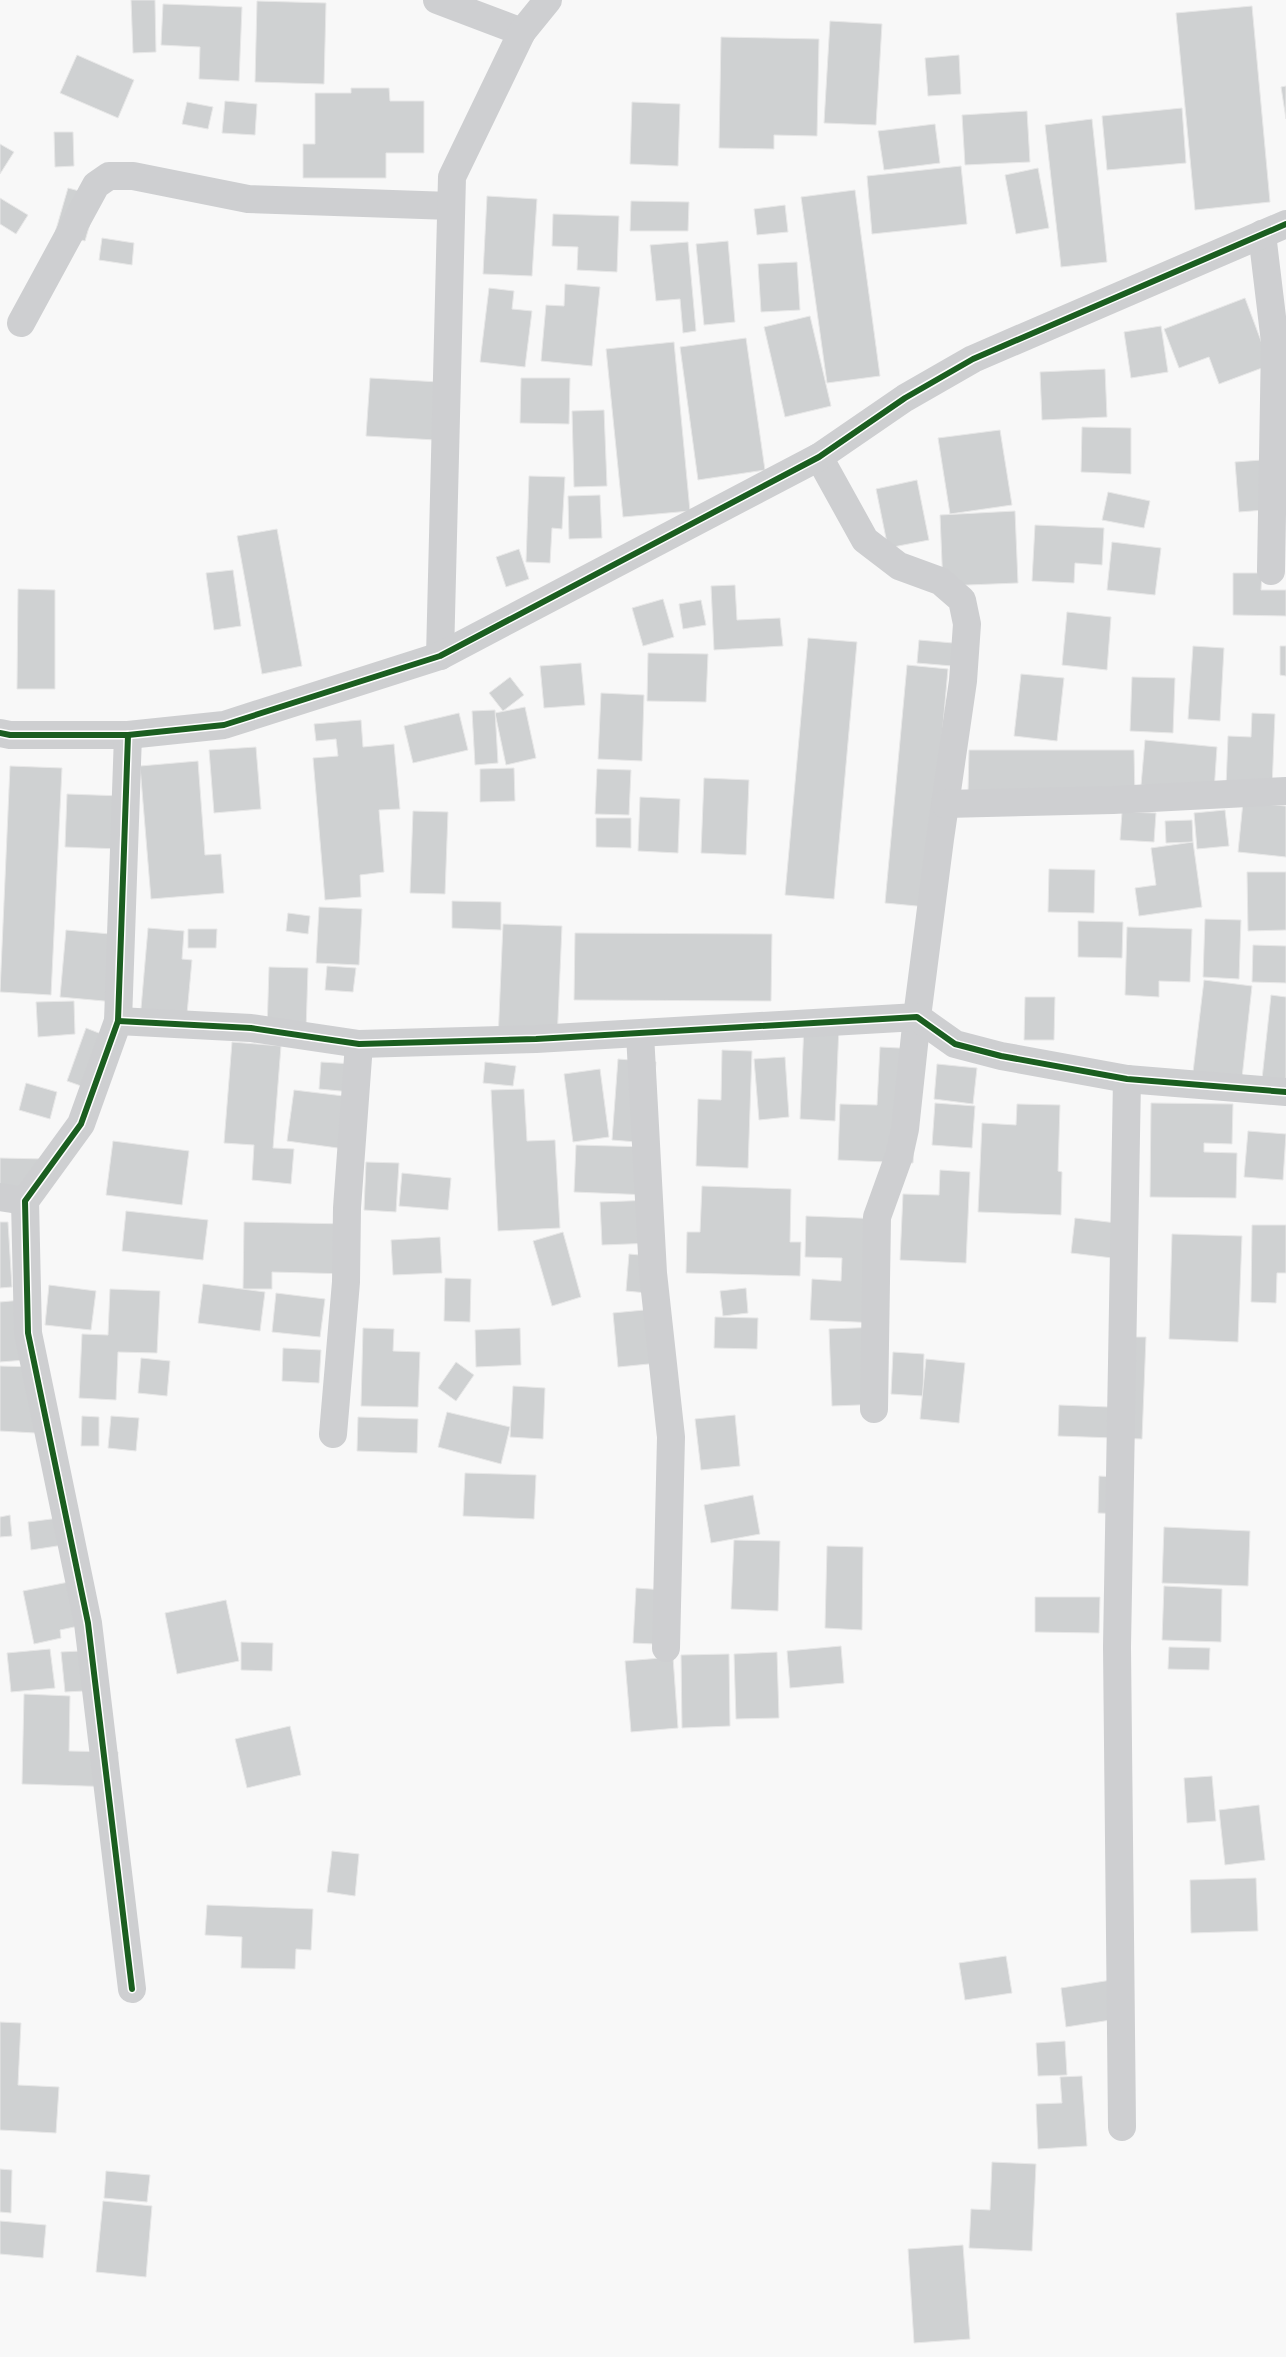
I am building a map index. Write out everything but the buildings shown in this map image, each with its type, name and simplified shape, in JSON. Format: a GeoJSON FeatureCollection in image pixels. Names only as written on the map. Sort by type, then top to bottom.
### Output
{"type":"FeatureCollection","features":[{"type":"Feature","properties":{"kind":"street"},"geometry":{"type":"LineString","coordinates":[[437,0],[522,32]]}},
{"type":"Feature","properties":{"kind":"street"},"geometry":{"type":"LineString","coordinates":[[440,656],[452,177],[522,32],[548,0]]}},
{"type":"Feature","properties":{"kind":"street"},"geometry":{"type":"LineString","coordinates":[[21,323],[96,185],[109,176],[133,176],[248,199],[451,206]]}},
{"type":"Feature","properties":{"kind":"street"},"geometry":{"type":"LineString","coordinates":[[0,733],[10,736],[128,735],[224,725],[440,656],[819,457],[905,398],[973,359],[1274,229],[1275,342],[1271,571]]}},
{"type":"Feature","properties":{"kind":"street"},"geometry":{"type":"LineString","coordinates":[[819,457],[865,540],[899,566],[940,581],[962,600],[967,624],[963,681],[917,1017],[905,1129],[899,1156],[877,1217],[874,1409]]}},
{"type":"Feature","properties":{"kind":"street"},"geometry":{"type":"LineString","coordinates":[[128,735],[118,1021],[81,1124],[12,1199],[28,1333],[88,1623],[132,1989]]}},
{"type":"Feature","properties":{"kind":"street"},"geometry":{"type":"LineString","coordinates":[[945,804],[1113,800],[1286,791]]}},
{"type":"Feature","properties":{"kind":"street"},"geometry":{"type":"LineString","coordinates":[[118,1021],[251,1028],[359,1044],[640,1034],[917,1017],[955,1044],[1001,1056],[1127,1079],[1286,1092]]}},
{"type":"Feature","properties":{"kind":"street"},"geometry":{"type":"LineString","coordinates":[[640,1034],[653,1273],[672,1437],[666,1648]]}},
{"type":"Feature","properties":{"kind":"street"},"geometry":{"type":"LineString","coordinates":[[333,1434],[346,1282],[347,1208],[359,1044]]}},
{"type":"Feature","properties":{"kind":"street"},"geometry":{"type":"LineString","coordinates":[[1122,2127],[1117,1647],[1127,1079]]}},
{"type":"Feature","properties":{"kind":"cycle path"},"geometry":{"type":"LineString","coordinates":[[0,733],[10,735],[128,735],[224,725],[440,656],[819,457],[905,398],[973,359],[1286,224]]}},
{"type":"Feature","properties":{"kind":"cycle path"},"geometry":{"type":"LineString","coordinates":[[128,735],[118,1021],[81,1124],[25,1201],[28,1333],[88,1623],[132,1989]]}},
{"type":"Feature","properties":{"kind":"cycle path"},"geometry":{"type":"LineString","coordinates":[[118,1021],[251,1028],[359,1044],[536,1039],[917,1017],[955,1044],[1001,1056],[1127,1079],[1286,1092]]}}]}
